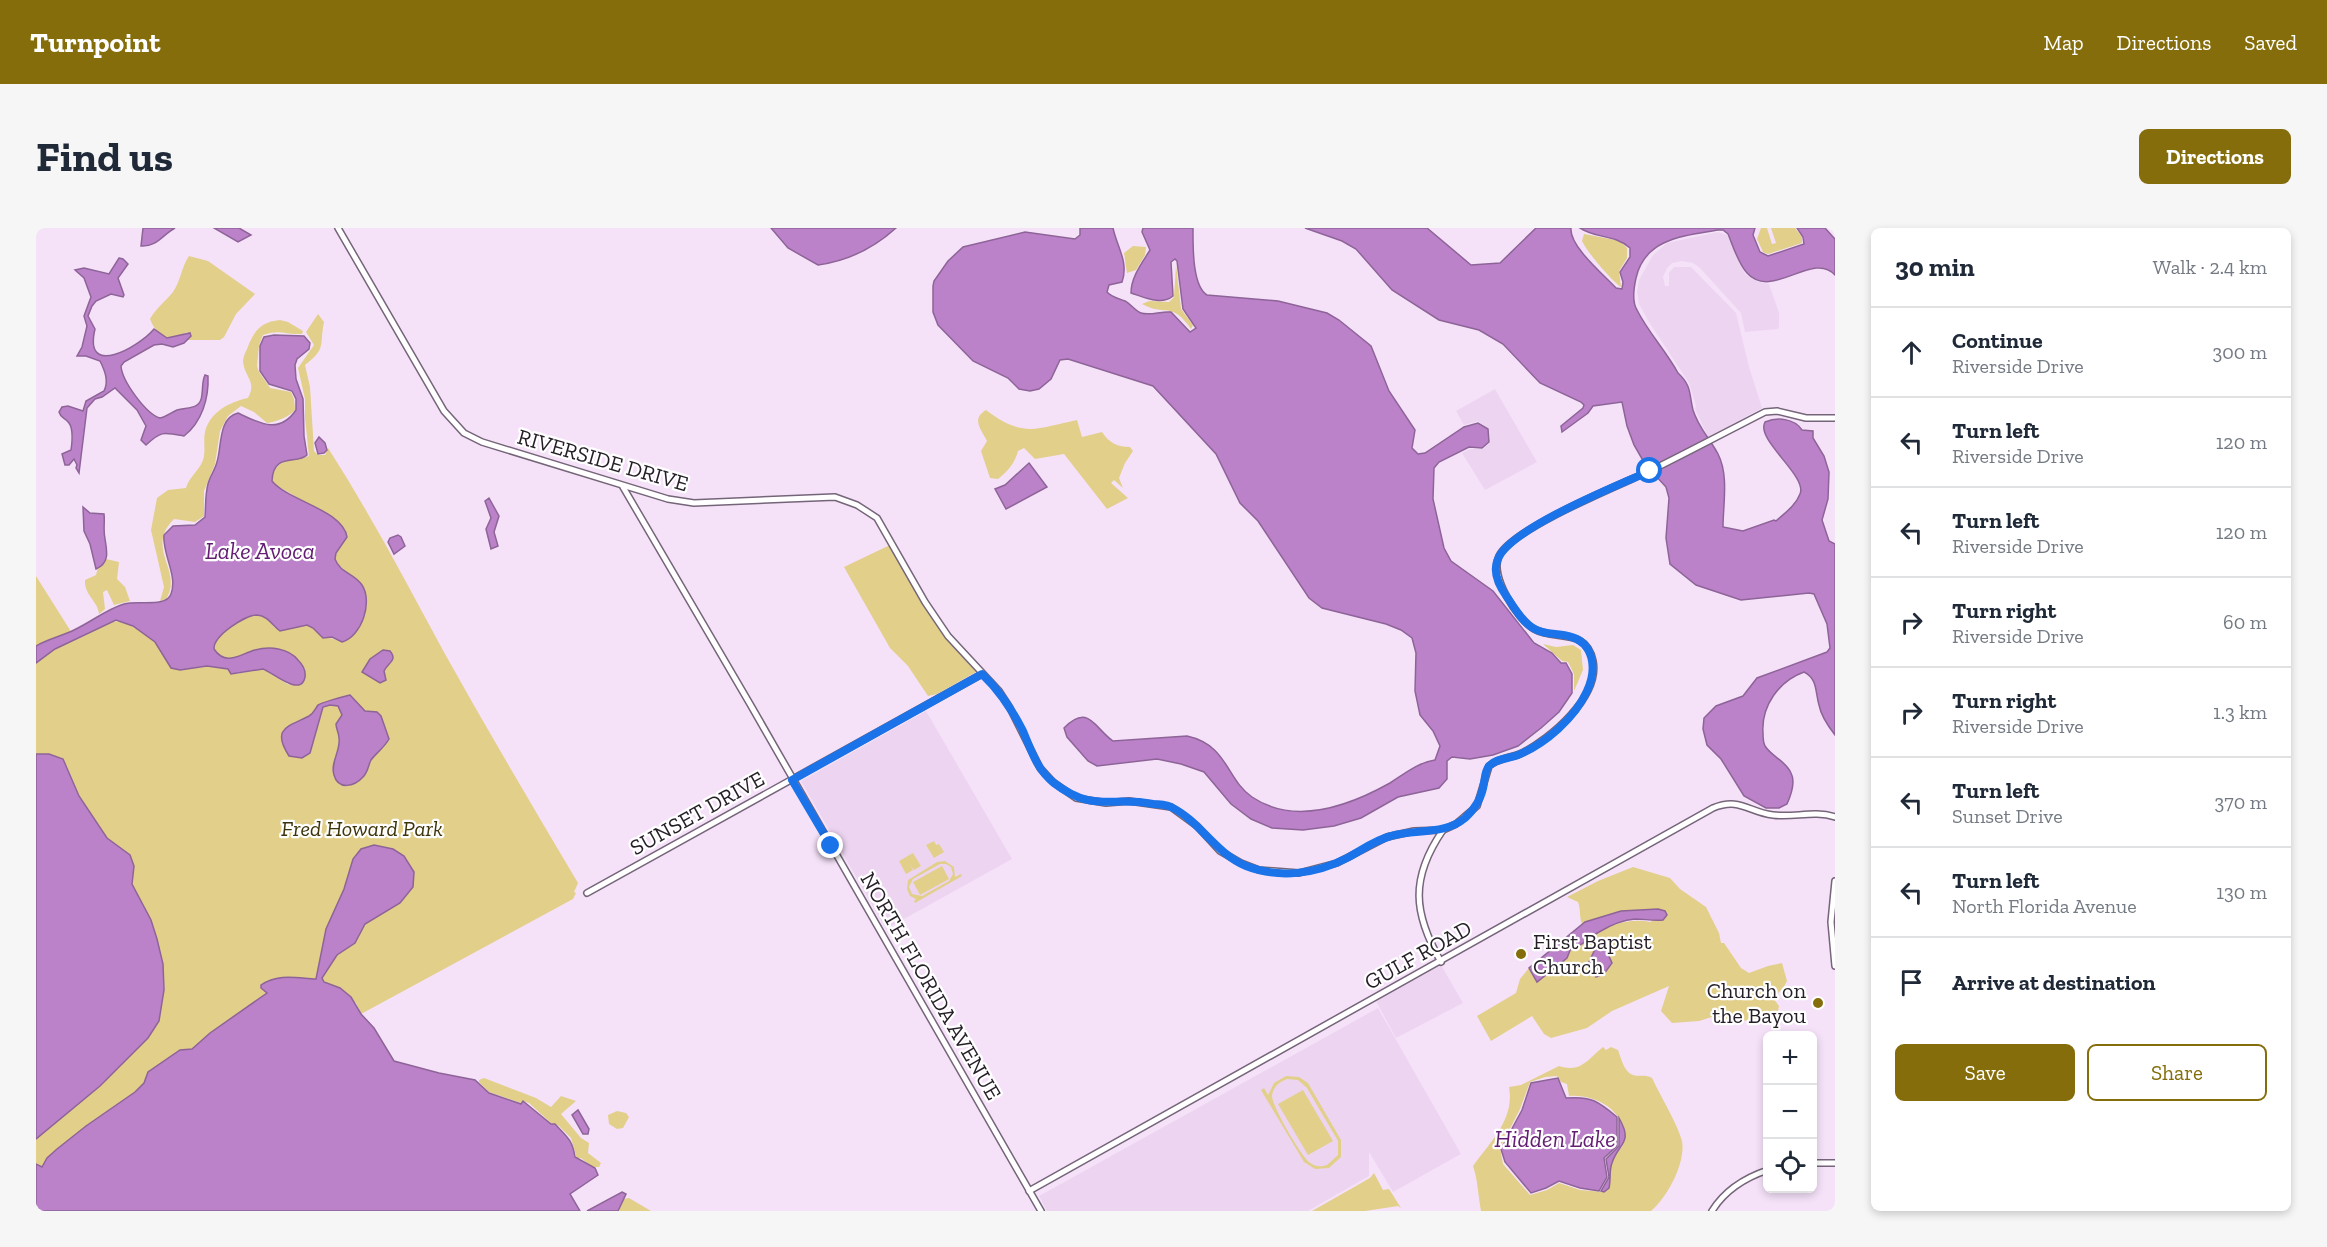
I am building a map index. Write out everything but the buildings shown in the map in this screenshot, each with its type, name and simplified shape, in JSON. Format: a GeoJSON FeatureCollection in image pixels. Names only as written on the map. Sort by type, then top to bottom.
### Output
{"type":"FeatureCollection","features":[{"type":"Feature","properties":{"kind":"street","name":"RIVERSIDE DRIVE"},"geometry":{"type":"LineString","coordinates":[[338,228],[444,411],[455,426],[464,433],[482,442],[678,502],[835,497],[857,505],[876,518],[948,636],[999,692],[1010,708],[1037,763],[1053,782],[1076,798],[1086,801],[1106,803],[1129,801],[1171,807],[1197,826],[1226,855],[1257,870],[1281,873],[1312,871],[1337,863],[1387,837],[1414,831],[1443,830],[1461,821],[1477,806],[1489,766],[1497,760],[1525,752],[1557,728],[1582,701],[1593,676],[1593,660],[1582,643],[1569,636],[1534,629],[1522,618],[1499,584],[1496,570],[1498,556],[1507,545],[1591,498],[1650,471],[1765,412],[1777,411],[1806,418],[1835,418]]}},
{"type":"Feature","properties":{"kind":"street","name":"NORTH FLORIDA AVENUE"},"geometry":{"type":"LineString","coordinates":[[623,487],[1041,1211]]}},
{"type":"Feature","properties":{"kind":"street"},"geometry":{"type":"LineString","coordinates":[[633,504],[639,491]]}},
{"type":"Feature","properties":{"kind":"street","name":"SUNSET DRIVE"},"geometry":{"type":"LineString","coordinates":[[587,893],[982,674]]}},
{"type":"Feature","properties":{"kind":"street","name":"GULF ROAD"},"geometry":{"type":"LineString","coordinates":[[1029,1191],[1723,804],[1738,803],[1770,815],[1810,813],[1835,817]]}},
{"type":"Feature","properties":{"kind":"street"},"geometry":{"type":"LineString","coordinates":[[1441,962],[1424,928],[1419,895],[1424,867],[1431,849],[1443,830]]}},
{"type":"Feature","properties":{"kind":"street"},"geometry":{"type":"LineString","coordinates":[[1835,881],[1831,922],[1835,966]]}},
{"type":"Feature","properties":{"kind":"street"},"geometry":{"type":"LineString","coordinates":[[1817,1163],[1835,1163]]}},
{"type":"Feature","properties":{"kind":"street"},"geometry":{"type":"LineString","coordinates":[[1712,1211],[1734,1186],[1763,1172]]}},
{"type":"Feature","properties":{"kind":"shaded area"},"geometry":{"type":"Polygon","coordinates":[[[1718,232],[1727,235],[1745,274],[1756,281],[1769,284],[1779,313],[1779,326],[1778,329],[1745,332],[1741,313],[1700,268],[1693,263],[1682,261],[1672,263],[1667,268],[1663,277],[1665,286],[1669,286],[1669,273],[1674,267],[1691,267],[1736,313],[1762,408],[1708,437],[1695,409],[1689,383],[1649,322],[1639,304],[1637,292],[1639,280],[1653,255],[1667,243],[1718,232]]]}},
{"type":"Feature","properties":{"kind":"shaded area"},"geometry":{"type":"Polygon","coordinates":[[[1495,389],[1537,462],[1485,490],[1462,453],[1470,449],[1483,449],[1490,443],[1489,429],[1478,421],[1464,425],[1456,411],[1495,389]]]}},
{"type":"Feature","properties":{"kind":"shaded area"},"geometry":{"type":"Polygon","coordinates":[[[926,711],[1012,859],[886,929],[801,781],[926,711]]]}},
{"type":"Feature","properties":{"kind":"shaded area"},"geometry":{"type":"Polygon","coordinates":[[[1441,965],[1463,1003],[1396,1038],[1376,1001],[1441,965]]]}},
{"type":"Feature","properties":{"kind":"shaded area"},"geometry":{"type":"Polygon","coordinates":[[[1378,1008],[1461,1154],[1393,1192],[1369,1152],[1369,1176],[1308,1211],[1047,1211],[1039,1196],[1378,1008]]]}},
{"type":"Feature","properties":{"kind":"green space"},"geometry":{"type":"Polygon","coordinates":[[[1761,228],[1767,228],[1772,244],[1776,243],[1771,228],[1795,228],[1802,237],[1802,243],[1768,254],[1763,252],[1757,239],[1761,228]]]}},
{"type":"Feature","properties":{"kind":"green space"},"geometry":{"type":"Polygon","coordinates":[[[1584,234],[1620,241],[1627,248],[1627,258],[1619,271],[1621,287],[1589,252],[1582,241],[1584,234]]]}},
{"type":"Feature","properties":{"kind":"green space"},"geometry":{"type":"Polygon","coordinates":[[[1133,246],[1146,247],[1145,255],[1136,270],[1127,273],[1124,253],[1133,246]]]}},
{"type":"Feature","properties":{"kind":"green space"},"geometry":{"type":"Polygon","coordinates":[[[189,256],[208,261],[255,294],[236,314],[224,337],[220,340],[187,340],[191,336],[187,332],[175,337],[164,336],[156,330],[150,319],[173,292],[189,256]]]}},
{"type":"Feature","properties":{"kind":"green space"},"geometry":{"type":"Polygon","coordinates":[[[1176,265],[1181,309],[1193,325],[1191,329],[1173,312],[1150,308],[1142,304],[1149,301],[1169,302],[1174,297],[1176,265]]]}},
{"type":"Feature","properties":{"kind":"green space","name":"Fred Howard Park"},"geometry":{"type":"Polygon","coordinates":[[[318,314],[324,322],[321,346],[317,354],[305,365],[310,387],[314,451],[318,455],[325,455],[328,448],[359,499],[461,683],[578,883],[574,892],[576,893],[573,899],[361,1014],[356,1003],[324,982],[266,991],[267,993],[210,1033],[192,1049],[179,1050],[148,1072],[144,1083],[135,1092],[57,1149],[47,1158],[42,1167],[36,1164],[36,1139],[100,1086],[148,1038],[159,1021],[164,990],[163,964],[157,939],[151,920],[132,884],[134,866],[130,855],[107,838],[79,796],[67,766],[49,754],[36,754],[36,576],[78,639],[111,622],[123,621],[155,642],[171,667],[187,669],[220,667],[236,674],[263,669],[289,685],[275,649],[254,650],[242,657],[228,659],[218,655],[214,649],[214,644],[220,634],[245,617],[257,615],[267,618],[275,628],[307,625],[327,637],[342,642],[365,615],[365,591],[335,559],[338,521],[274,484],[272,479],[275,470],[282,463],[309,456],[305,399],[298,368],[314,345],[306,332],[318,314]]]}},
{"type":"Feature","properties":{"kind":"green space"},"geometry":{"type":"Polygon","coordinates":[[[280,320],[303,331],[302,334],[279,332],[263,335],[259,345],[257,366],[270,388],[291,392],[295,410],[282,419],[267,423],[254,412],[241,406],[228,416],[220,431],[215,464],[204,491],[204,516],[195,522],[174,519],[166,530],[163,550],[171,579],[166,599],[160,601],[164,587],[151,530],[157,498],[168,490],[186,488],[203,460],[205,432],[211,419],[227,405],[248,398],[251,383],[243,360],[252,337],[263,325],[280,320]]]}},
{"type":"Feature","properties":{"kind":"green space"},"geometry":{"type":"Polygon","coordinates":[[[986,410],[1010,425],[1020,428],[1040,428],[1077,420],[1082,437],[1102,432],[1114,444],[1130,447],[1133,451],[1119,478],[1123,488],[1114,480],[1111,483],[1128,498],[1107,509],[1064,454],[1035,459],[1024,448],[1018,451],[1013,463],[1002,476],[998,479],[990,478],[981,451],[987,441],[978,421],[981,413],[986,410]]]}},
{"type":"Feature","properties":{"kind":"green space"},"geometry":{"type":"Polygon","coordinates":[[[890,545],[944,636],[976,672],[937,694],[928,696],[908,666],[890,648],[844,567],[890,545]]]}},
{"type":"Feature","properties":{"kind":"green space"},"geometry":{"type":"Polygon","coordinates":[[[106,559],[119,562],[117,579],[125,587],[130,601],[114,605],[107,590],[103,592],[105,609],[99,614],[87,590],[85,580],[96,575],[98,568],[106,559]]]}},
{"type":"Feature","properties":{"kind":"green space"},"geometry":{"type":"Polygon","coordinates":[[[1543,644],[1556,647],[1573,645],[1581,650],[1583,670],[1574,691],[1574,674],[1568,662],[1562,661],[1543,644]]]}},
{"type":"Feature","properties":{"kind":"green space"},"geometry":{"type":"Polygon","coordinates":[[[934,841],[944,852],[934,858],[926,845],[934,841]]]}},
{"type":"Feature","properties":{"kind":"green space"},"geometry":{"type":"Polygon","coordinates":[[[913,853],[921,866],[914,870],[910,865],[913,870],[906,874],[899,861],[913,853]]]}},
{"type":"Feature","properties":{"kind":"green space"},"geometry":{"type":"Polygon","coordinates":[[[945,861],[954,867],[955,877],[961,874],[962,876],[915,903],[916,899],[910,896],[907,889],[908,880],[937,862],[945,861]],[[940,864],[913,879],[909,887],[912,894],[922,896],[949,881],[953,874],[951,867],[940,864]]]}},
{"type":"Feature","properties":{"kind":"green space"},"geometry":{"type":"Polygon","coordinates":[[[942,866],[949,879],[920,895],[913,882],[942,866]]]}},
{"type":"Feature","properties":{"kind":"green space"},"geometry":{"type":"Polygon","coordinates":[[[1633,867],[1670,878],[1680,889],[1706,907],[1719,933],[1721,943],[1724,943],[1741,968],[1749,973],[1782,963],[1787,981],[1773,998],[1779,1006],[1778,1011],[1743,1021],[1732,1021],[1715,1016],[1699,1021],[1672,1023],[1661,1011],[1669,986],[1612,1011],[1587,1028],[1551,1038],[1544,1034],[1532,1016],[1491,1041],[1477,1016],[1516,993],[1520,979],[1529,968],[1537,982],[1567,958],[1571,948],[1581,945],[1602,930],[1629,921],[1651,922],[1658,909],[1621,911],[1582,924],[1578,902],[1567,897],[1633,867]],[[1597,945],[1588,964],[1595,972],[1604,974],[1612,963],[1597,945]]]}},
{"type":"Feature","properties":{"kind":"green space"},"geometry":{"type":"Polygon","coordinates":[[[1603,1047],[1606,1050],[1611,1047],[1618,1050],[1627,1071],[1633,1075],[1652,1078],[1677,1127],[1682,1141],[1681,1159],[1674,1179],[1663,1198],[1651,1211],[1481,1211],[1473,1166],[1505,1120],[1510,1099],[1509,1087],[1521,1085],[1559,1066],[1573,1068],[1583,1064],[1603,1047]],[[1557,1076],[1530,1082],[1520,1109],[1500,1148],[1503,1164],[1530,1195],[1547,1190],[1559,1183],[1580,1190],[1604,1192],[1609,1187],[1613,1159],[1623,1144],[1624,1133],[1621,1123],[1609,1107],[1600,1102],[1580,1096],[1569,1096],[1567,1084],[1561,1082],[1557,1076]]]}},
{"type":"Feature","properties":{"kind":"green space"},"geometry":{"type":"Polygon","coordinates":[[[1286,1076],[1299,1077],[1308,1083],[1341,1140],[1341,1157],[1329,1168],[1315,1169],[1304,1162],[1261,1090],[1264,1088],[1268,1095],[1274,1083],[1286,1076]],[[1287,1079],[1279,1083],[1272,1096],[1273,1101],[1305,1158],[1316,1166],[1327,1165],[1338,1155],[1338,1141],[1307,1088],[1298,1080],[1287,1079]]]}},
{"type":"Feature","properties":{"kind":"green space"},"geometry":{"type":"Polygon","coordinates":[[[484,1078],[536,1098],[551,1107],[561,1096],[576,1101],[561,1114],[581,1138],[589,1143],[588,1153],[601,1163],[599,1167],[592,1167],[581,1158],[577,1159],[571,1138],[529,1103],[523,1101],[521,1103],[489,1092],[479,1082],[484,1078]]]}},
{"type":"Feature","properties":{"kind":"green space"},"geometry":{"type":"Polygon","coordinates":[[[1303,1090],[1333,1141],[1308,1155],[1278,1104],[1303,1090]]]}},
{"type":"Feature","properties":{"kind":"green space"},"geometry":{"type":"Polygon","coordinates":[[[617,1111],[626,1113],[629,1117],[623,1128],[617,1129],[609,1124],[608,1115],[617,1111]]]}},
{"type":"Feature","properties":{"kind":"green space"},"geometry":{"type":"Polygon","coordinates":[[[1374,1173],[1383,1190],[1389,1189],[1401,1208],[1398,1206],[1365,1211],[1312,1211],[1370,1178],[1374,1173]]]}},
{"type":"Feature","properties":{"kind":"green space"},"geometry":{"type":"Polygon","coordinates":[[[629,1198],[651,1211],[619,1211],[623,1199],[629,1198]]]}},
{"type":"Feature","properties":{"kind":"water"},"geometry":{"type":"Polygon","coordinates":[[[143,228],[175,228],[155,243],[141,246],[143,228]]]}},
{"type":"Feature","properties":{"kind":"water"},"geometry":{"type":"Polygon","coordinates":[[[214,228],[239,228],[251,235],[238,242],[214,228]]]}},
{"type":"Feature","properties":{"kind":"water"},"geometry":{"type":"Polygon","coordinates":[[[771,228],[896,228],[879,242],[860,252],[818,265],[788,248],[771,228]]]}},
{"type":"Feature","properties":{"kind":"water"},"geometry":{"type":"Polygon","coordinates":[[[1080,228],[1113,228],[1123,261],[1124,275],[1122,282],[1109,285],[1107,292],[1127,302],[1141,313],[1171,312],[1190,332],[1196,328],[1183,309],[1175,259],[1171,262],[1173,296],[1158,300],[1131,293],[1135,276],[1150,250],[1142,232],[1143,228],[1193,228],[1196,274],[1198,283],[1207,295],[1278,301],[1327,313],[1339,320],[1371,346],[1389,391],[1415,430],[1412,448],[1418,454],[1425,453],[1464,427],[1478,423],[1488,429],[1489,442],[1482,448],[1469,447],[1439,462],[1434,468],[1433,499],[1444,548],[1451,561],[1493,591],[1534,643],[1552,653],[1561,663],[1566,663],[1572,674],[1572,693],[1559,712],[1518,746],[1493,755],[1470,759],[1452,757],[1447,761],[1447,779],[1439,788],[1398,797],[1361,818],[1334,826],[1303,830],[1272,828],[1251,819],[1231,804],[1204,772],[1181,764],[1157,759],[1097,766],[1088,761],[1067,737],[1064,728],[1080,718],[1091,720],[1113,741],[1187,736],[1211,747],[1243,790],[1252,797],[1269,806],[1304,811],[1322,810],[1340,805],[1374,791],[1417,766],[1435,760],[1440,746],[1433,731],[1420,715],[1415,691],[1416,653],[1412,638],[1401,630],[1386,624],[1322,608],[1309,598],[1258,521],[1240,503],[1216,454],[1153,386],[1068,359],[1060,360],[1051,379],[1039,389],[1030,391],[1019,389],[1008,378],[973,361],[938,325],[933,312],[934,281],[948,261],[963,247],[1025,232],[1075,239],[1080,235],[1080,228]]]}},
{"type":"Feature","properties":{"kind":"water"},"geometry":{"type":"Polygon","coordinates":[[[1305,228],[1427,228],[1471,265],[1500,263],[1536,228],[1571,228],[1572,235],[1581,251],[1616,288],[1622,289],[1623,282],[1620,272],[1630,257],[1630,248],[1618,241],[1580,228],[1755,228],[1753,235],[1760,252],[1768,256],[1804,244],[1803,237],[1797,228],[1825,228],[1835,239],[1835,275],[1826,269],[1815,268],[1768,282],[1757,280],[1747,273],[1738,259],[1728,234],[1723,230],[1679,237],[1657,247],[1648,254],[1641,265],[1634,290],[1634,303],[1637,310],[1686,382],[1695,416],[1718,454],[1725,490],[1723,527],[1743,531],[1776,521],[1793,505],[1800,494],[1800,486],[1796,478],[1767,438],[1764,430],[1765,422],[1775,419],[1785,420],[1795,423],[1802,430],[1813,431],[1813,438],[1824,456],[1829,472],[1828,499],[1822,520],[1829,541],[1835,544],[1835,735],[1821,713],[1814,682],[1804,672],[1787,682],[1773,696],[1765,713],[1763,740],[1768,750],[1786,765],[1792,777],[1792,788],[1787,804],[1779,808],[1766,808],[1744,796],[1721,759],[1707,745],[1703,729],[1704,718],[1716,706],[1743,696],[1757,678],[1827,652],[1830,648],[1827,624],[1814,594],[1741,600],[1696,585],[1670,564],[1666,538],[1669,498],[1666,487],[1645,464],[1634,445],[1622,402],[1593,406],[1588,413],[1562,432],[1561,426],[1583,408],[1584,405],[1581,402],[1540,383],[1503,344],[1479,330],[1439,320],[1392,290],[1356,249],[1342,241],[1305,228]]]}},
{"type":"Feature","properties":{"kind":"water"},"geometry":{"type":"Polygon","coordinates":[[[119,258],[128,264],[118,278],[123,297],[111,294],[96,301],[88,316],[95,329],[93,344],[97,353],[104,356],[126,350],[137,344],[154,329],[167,338],[190,333],[191,336],[184,343],[173,347],[162,344],[154,345],[124,362],[121,366],[122,372],[142,404],[160,418],[177,410],[197,405],[201,399],[205,375],[208,376],[207,393],[200,417],[184,436],[163,434],[155,437],[146,445],[141,440],[146,426],[137,410],[115,388],[95,399],[87,408],[79,473],[74,459],[69,465],[65,465],[62,454],[71,450],[72,433],[71,426],[59,412],[62,407],[68,406],[83,411],[86,401],[104,391],[106,380],[100,361],[86,356],[77,356],[82,347],[87,326],[84,316],[91,297],[84,278],[75,270],[84,268],[109,274],[119,258]]]}},
{"type":"Feature","properties":{"kind":"water","name":"Lake Avoca"},"geometry":{"type":"Polygon","coordinates":[[[304,336],[310,343],[309,349],[297,359],[295,365],[296,379],[303,399],[307,455],[276,466],[272,481],[290,494],[326,513],[343,528],[347,537],[336,553],[335,559],[340,567],[362,585],[366,600],[364,618],[355,633],[342,642],[332,637],[323,638],[307,625],[280,631],[267,619],[257,615],[245,618],[231,627],[215,644],[214,649],[223,657],[228,658],[267,648],[289,653],[302,665],[304,670],[305,677],[298,685],[286,682],[263,669],[231,674],[228,669],[207,666],[180,670],[171,668],[155,642],[133,626],[116,620],[55,649],[36,663],[36,646],[74,630],[118,606],[164,601],[171,594],[173,579],[165,550],[164,535],[173,526],[195,525],[205,517],[207,488],[217,462],[222,433],[227,421],[238,413],[261,423],[276,425],[289,418],[296,410],[296,399],[292,391],[269,384],[260,371],[260,346],[264,337],[304,336]]]}},
{"type":"Feature","properties":{"kind":"water"},"geometry":{"type":"Polygon","coordinates":[[[319,437],[325,443],[327,450],[318,454],[315,443],[319,437]]]}},
{"type":"Feature","properties":{"kind":"water"},"geometry":{"type":"Polygon","coordinates":[[[1029,463],[1047,487],[1006,509],[995,489],[1005,485],[1029,463]]]}},
{"type":"Feature","properties":{"kind":"water"},"geometry":{"type":"Polygon","coordinates":[[[489,498],[499,516],[494,532],[498,546],[491,549],[486,529],[491,518],[485,501],[489,498]]]}},
{"type":"Feature","properties":{"kind":"water"},"geometry":{"type":"Polygon","coordinates":[[[83,507],[90,513],[104,514],[106,560],[96,569],[90,544],[84,531],[83,507]]]}},
{"type":"Feature","properties":{"kind":"water"},"geometry":{"type":"Polygon","coordinates":[[[398,535],[405,546],[394,554],[388,542],[390,538],[398,535]]]}},
{"type":"Feature","properties":{"kind":"water"},"geometry":{"type":"Polygon","coordinates":[[[383,650],[390,651],[393,657],[384,671],[386,680],[380,683],[362,672],[370,659],[383,650]]]}},
{"type":"Feature","properties":{"kind":"water"},"geometry":{"type":"Polygon","coordinates":[[[350,695],[365,711],[377,712],[381,716],[389,739],[371,760],[363,777],[351,785],[343,785],[336,780],[333,770],[339,743],[336,724],[342,715],[338,706],[323,707],[310,753],[302,758],[289,756],[284,747],[282,734],[289,726],[311,715],[318,705],[350,695]]]}},
{"type":"Feature","properties":{"kind":"water"},"geometry":{"type":"Polygon","coordinates":[[[36,754],[49,754],[63,759],[79,796],[107,838],[130,855],[134,866],[132,884],[151,920],[157,939],[163,964],[164,990],[159,1021],[148,1038],[100,1086],[36,1139],[36,754]]]}},
{"type":"Feature","properties":{"kind":"water"},"geometry":{"type":"Polygon","coordinates":[[[374,845],[393,849],[404,856],[414,872],[413,887],[400,903],[365,924],[355,943],[337,955],[322,978],[324,982],[340,988],[351,997],[361,1014],[374,1028],[394,1061],[475,1080],[489,1093],[521,1104],[523,1101],[551,1124],[555,1124],[571,1142],[575,1157],[595,1168],[598,1175],[570,1194],[580,1211],[36,1211],[36,1164],[42,1167],[47,1158],[57,1149],[135,1092],[144,1083],[148,1072],[180,1050],[192,1049],[210,1033],[267,993],[261,985],[267,981],[295,977],[316,979],[326,929],[344,889],[353,859],[361,849],[374,845]]]}},
{"type":"Feature","properties":{"kind":"water"},"geometry":{"type":"Polygon","coordinates":[[[1658,909],[1665,911],[1667,915],[1663,920],[1635,919],[1607,928],[1571,948],[1567,958],[1537,982],[1529,968],[1585,922],[1621,911],[1658,909]]]}},
{"type":"Feature","properties":{"kind":"water"},"geometry":{"type":"Polygon","coordinates":[[[1603,943],[1612,963],[1604,974],[1596,977],[1588,964],[1597,945],[1603,943]]]}},
{"type":"Feature","properties":{"kind":"water","name":"Hidden Lake"},"geometry":{"type":"Polygon","coordinates":[[[1558,1078],[1566,1098],[1594,1101],[1617,1117],[1617,1146],[1604,1158],[1607,1177],[1599,1191],[1559,1181],[1531,1193],[1505,1162],[1501,1149],[1522,1110],[1531,1083],[1558,1078]]]}},
{"type":"Feature","properties":{"kind":"water"},"geometry":{"type":"Polygon","coordinates":[[[578,1110],[589,1129],[588,1134],[583,1134],[572,1115],[578,1110]]]}},
{"type":"Feature","properties":{"kind":"water"},"geometry":{"type":"Polygon","coordinates":[[[1619,1118],[1625,1138],[1611,1166],[1609,1188],[1604,1192],[1601,1191],[1609,1177],[1606,1159],[1619,1146],[1619,1118]]]}},
{"type":"Feature","properties":{"kind":"water"},"geometry":{"type":"Polygon","coordinates":[[[622,1192],[626,1194],[618,1211],[587,1211],[622,1192]]]}},
{"type":"Feature","properties":{"kind":"place","name":"First Baptist Church"},"geometry":{"type":"Point","coordinates":[1521,954]}},
{"type":"Feature","properties":{"kind":"place","name":"Church on the Bayou"},"geometry":{"type":"Point","coordinates":[1818,1003]}},
{"type":"Feature","properties":{"kind":"route"},"geometry":{"type":"LineString","coordinates":[[831,846],[792,780],[982,674],[1010,708],[1037,763],[1053,782],[1076,798],[1086,801],[1106,803],[1129,801],[1171,807],[1197,826],[1220,851],[1257,870],[1281,873],[1312,871],[1337,863],[1387,837],[1448,828],[1461,821],[1477,806],[1489,766],[1497,760],[1525,752],[1570,717],[1582,701],[1593,676],[1593,660],[1582,643],[1569,636],[1541,632],[1529,626],[1522,618],[1499,584],[1496,570],[1498,556],[1507,545],[1523,534],[1566,510],[1650,471]]}}]}
